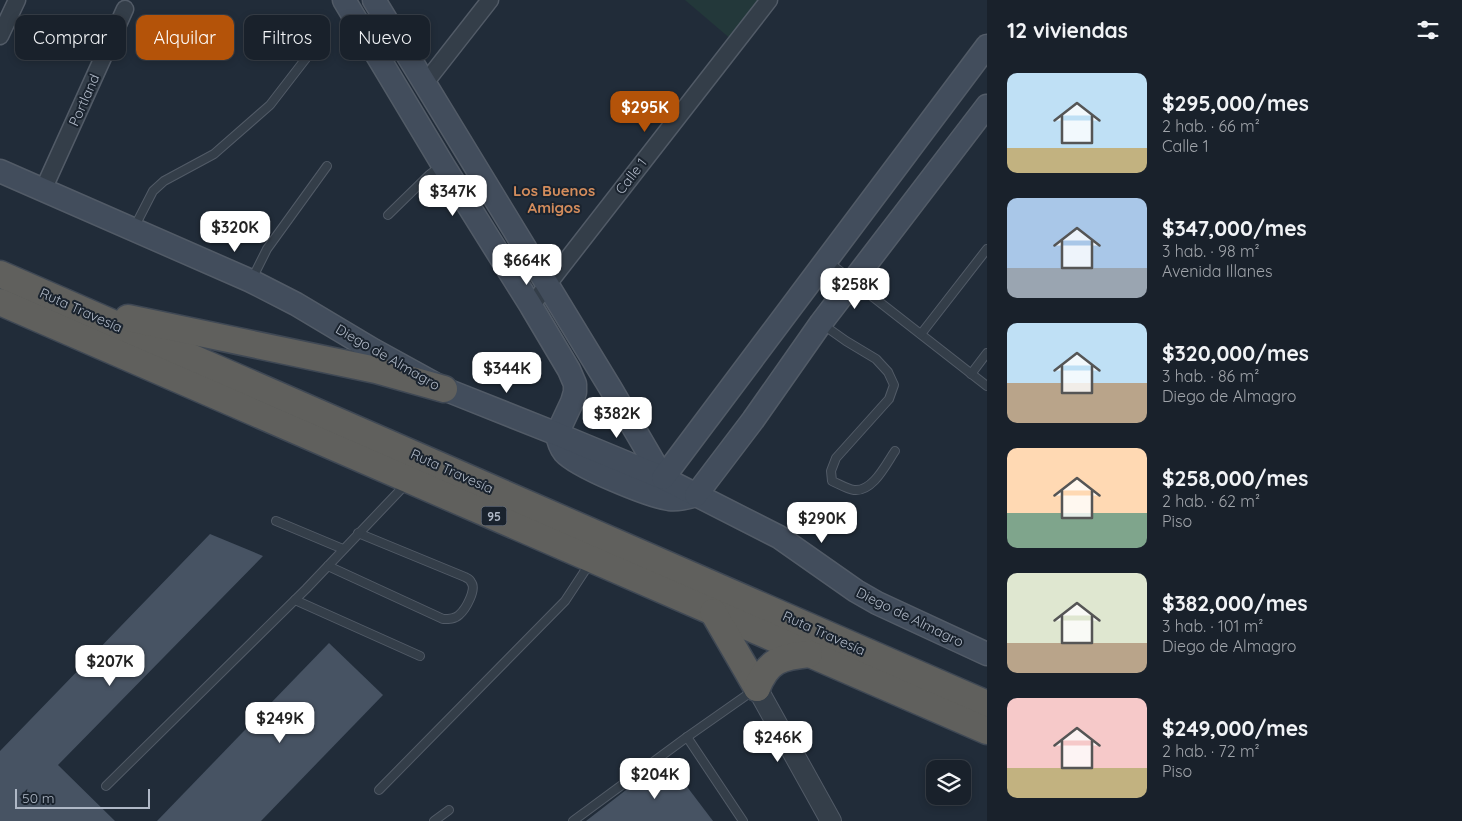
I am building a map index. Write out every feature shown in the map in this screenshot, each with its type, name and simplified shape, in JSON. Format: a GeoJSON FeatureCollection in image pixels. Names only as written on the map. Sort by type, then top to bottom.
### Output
{"type":"FeatureCollection","features":[{"type":"Feature","properties":{"kind":"highway","name":"Ruta Travesía"},"geometry":{"type":"LineString","coordinates":[[0,274],[987,704]]}},
{"type":"Feature","properties":{"kind":"highway"},"geometry":{"type":"LineString","coordinates":[[58,300],[129,318],[376,370],[444,390]]}},
{"type":"Feature","properties":{"kind":"highway","name":"Ruta Travesía"},"geometry":{"type":"LineString","coordinates":[[0,302],[987,731]]}},
{"type":"Feature","properties":{"kind":"highway"},"geometry":{"type":"LineString","coordinates":[[713,612],[756,688]]}},
{"type":"Feature","properties":{"kind":"highway"},"geometry":{"type":"LineString","coordinates":[[756,688],[761,676],[777,660],[792,655],[809,654]]}},
{"type":"Feature","properties":{"kind":"main road"},"geometry":{"type":"LineString","coordinates":[[344,0],[443,165],[562,356],[575,384],[572,402],[557,434],[563,451],[575,461],[595,471],[652,494],[668,498],[686,498],[696,495],[753,420],[821,323],[987,106]]}},
{"type":"Feature","properties":{"kind":"main road"},"geometry":{"type":"LineString","coordinates":[[374,0],[611,389],[663,478],[987,46]]}},
{"type":"Feature","properties":{"kind":"main road","name":"Diego de Almagro"},"geometry":{"type":"LineString","coordinates":[[0,171],[251,280],[444,390],[663,478],[779,537],[877,604],[987,654]]}},
{"type":"Feature","properties":{"kind":"street"},"geometry":{"type":"LineString","coordinates":[[0,36],[17,0]]}},
{"type":"Feature","properties":{"kind":"street"},"geometry":{"type":"LineString","coordinates":[[425,83],[490,0]]}},
{"type":"Feature","properties":{"kind":"street","name":"Calle 1"},"geometry":{"type":"LineString","coordinates":[[531,306],[768,0]]}},
{"type":"Feature","properties":{"kind":"street","name":"Portland"},"geometry":{"type":"LineString","coordinates":[[43,190],[125,9]]}},
{"type":"Feature","properties":{"kind":"street"},"geometry":{"type":"LineString","coordinates":[[756,688],[831,821]]}},
{"type":"Feature","properties":{"kind":"lane"},"geometry":{"type":"LineString","coordinates":[[134,229],[152,191],[164,181],[214,154],[270,105],[305,60]]}},
{"type":"Feature","properties":{"kind":"lane"},"geometry":{"type":"LineString","coordinates":[[388,215],[429,175],[443,165]]}},
{"type":"Feature","properties":{"kind":"lane"},"geometry":{"type":"LineString","coordinates":[[251,280],[266,249],[327,166]]}},
{"type":"Feature","properties":{"kind":"lane"},"geometry":{"type":"LineString","coordinates":[[921,334],[987,250]]}},
{"type":"Feature","properties":{"kind":"lane"},"geometry":{"type":"LineString","coordinates":[[827,261],[987,386]]}},
{"type":"Feature","properties":{"kind":"lane"},"geometry":{"type":"LineString","coordinates":[[821,323],[876,359],[888,372],[894,385],[889,399],[836,458],[831,471],[832,481],[853,490],[863,490],[872,484],[895,451]]}},
{"type":"Feature","properties":{"kind":"lane"},"geometry":{"type":"LineString","coordinates":[[971,374],[987,354]]}},
{"type":"Feature","properties":{"kind":"lane"},"geometry":{"type":"LineString","coordinates":[[106,786],[295,600],[409,480]]}},
{"type":"Feature","properties":{"kind":"lane"},"geometry":{"type":"LineString","coordinates":[[276,521],[344,549]]}},
{"type":"Feature","properties":{"kind":"lane"},"geometry":{"type":"LineString","coordinates":[[328,566],[444,619],[458,616],[464,610],[473,593],[474,587],[472,582],[358,533]]}},
{"type":"Feature","properties":{"kind":"lane"},"geometry":{"type":"LineString","coordinates":[[379,790],[565,602],[592,559]]}},
{"type":"Feature","properties":{"kind":"lane"},"geometry":{"type":"LineString","coordinates":[[295,600],[420,656]]}},
{"type":"Feature","properties":{"kind":"lane"},"geometry":{"type":"LineString","coordinates":[[574,821],[687,736],[756,688]]}},
{"type":"Feature","properties":{"kind":"lane"},"geometry":{"type":"LineString","coordinates":[[687,736],[743,821]]}},
{"type":"Feature","properties":{"kind":"lane"},"geometry":{"type":"LineString","coordinates":[[434,821],[449,810]]}},
{"type":"Feature","properties":{"kind":"green space"},"geometry":{"type":"Polygon","coordinates":[[[685,0],[763,0],[732,40],[685,0]]]}},
{"type":"Feature","properties":{"kind":"building"},"geometry":{"type":"Polygon","coordinates":[[[210,534],[263,556],[58,765],[115,821],[0,821],[0,751],[210,534]]]}},
{"type":"Feature","properties":{"kind":"building"},"geometry":{"type":"Polygon","coordinates":[[[329,643],[383,695],[261,821],[157,821],[329,643]]]}},
{"type":"Feature","properties":{"kind":"building"},"geometry":{"type":"Polygon","coordinates":[[[666,759],[713,821],[586,821],[666,759]]]}},
{"type":"Feature","properties":{"kind":"district","name":"Los Buenos Amigos"},"geometry":{"type":"Point","coordinates":[554,198]}}]}
